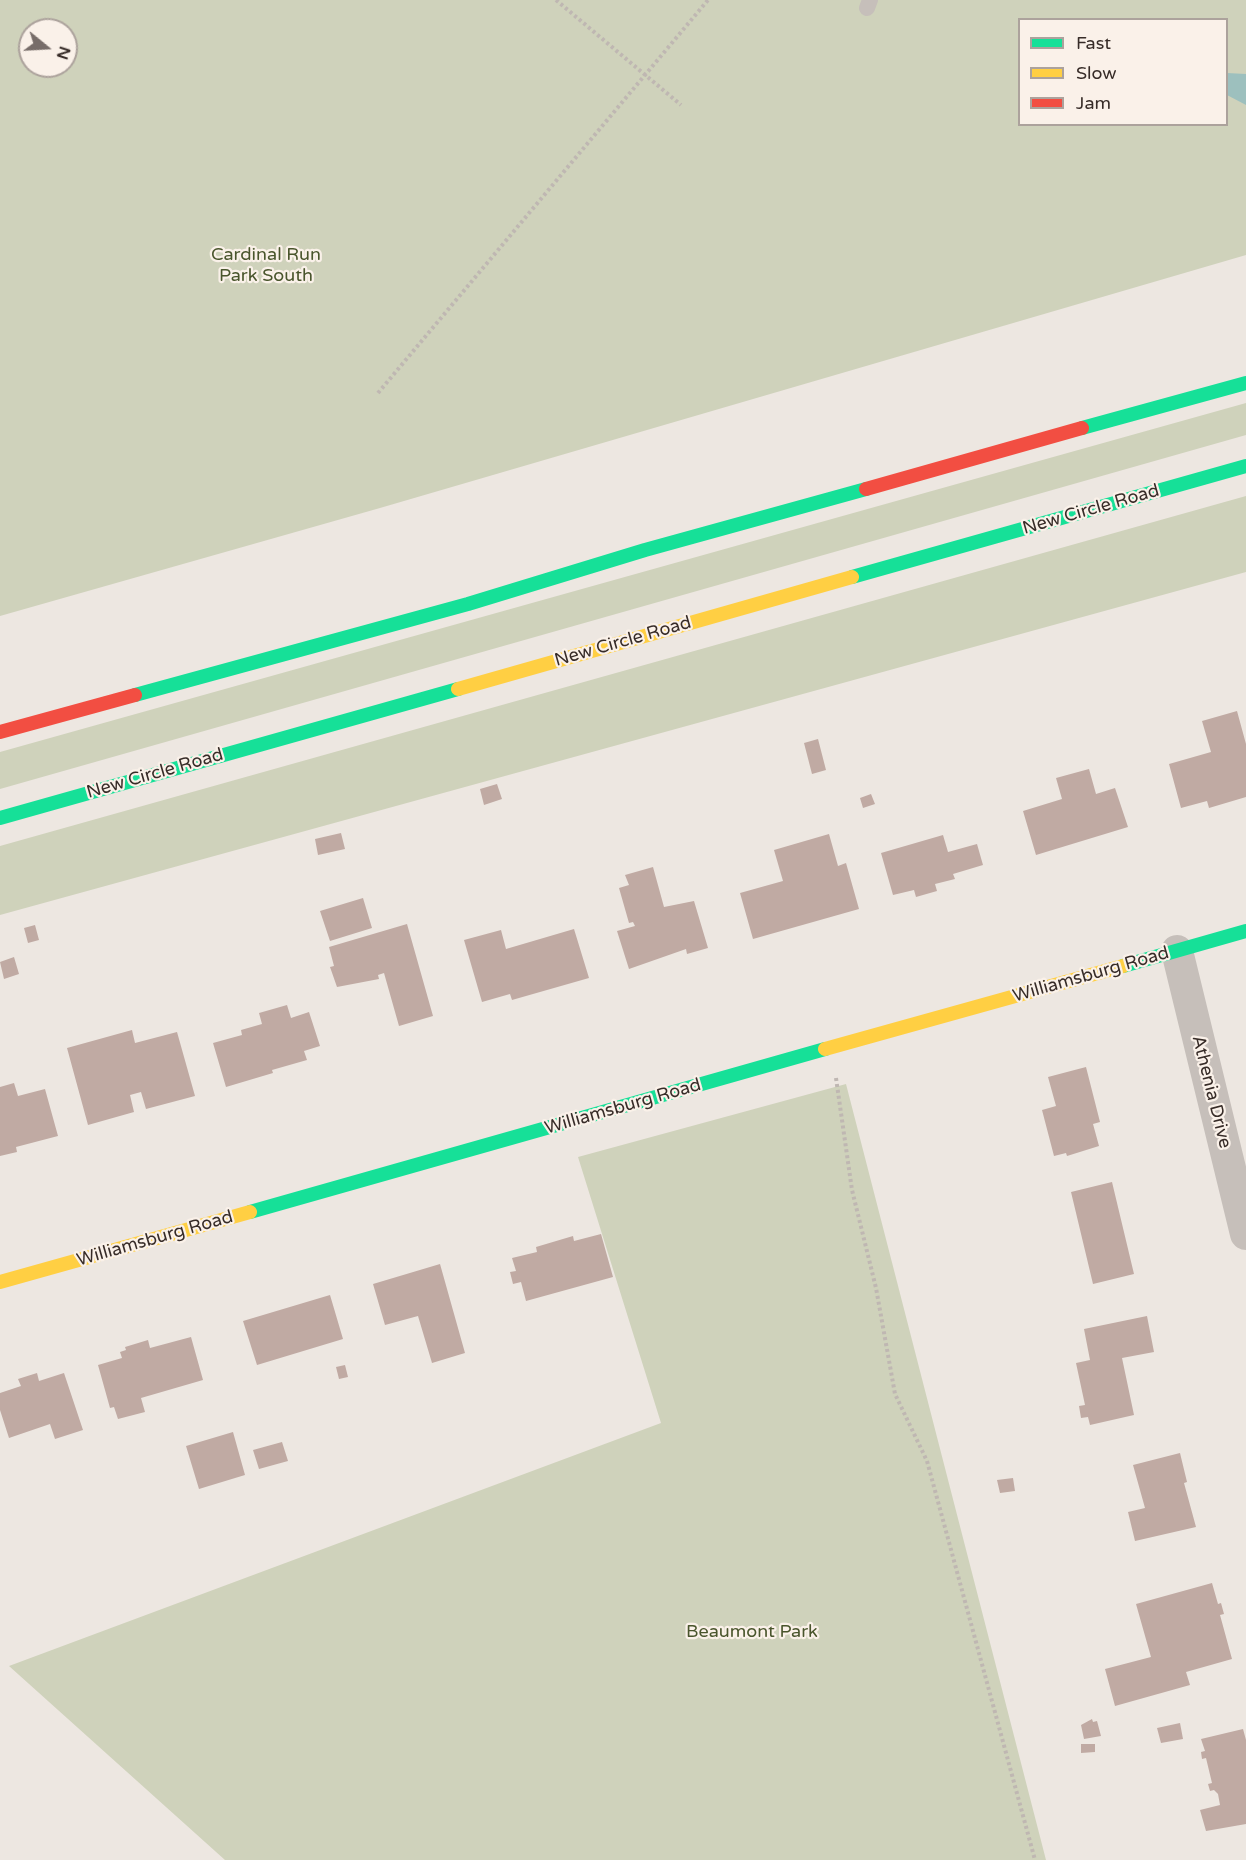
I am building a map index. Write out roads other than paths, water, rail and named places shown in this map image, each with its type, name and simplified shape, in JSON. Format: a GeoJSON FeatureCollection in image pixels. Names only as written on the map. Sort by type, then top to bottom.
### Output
{"type":"FeatureCollection","features":[{"type":"Feature","properties":{"kind":"main road"},"geometry":{"type":"LineString","coordinates":[[0,732],[468,604],[645,550],[1246,383]]}},
{"type":"Feature","properties":{"kind":"main road","name":"New Circle Road"},"geometry":{"type":"LineString","coordinates":[[0,818],[1246,466]]}},
{"type":"Feature","properties":{"kind":"main road","name":"Williamsburg Road"},"geometry":{"type":"LineString","coordinates":[[0,1282],[1246,931]]}},
{"type":"Feature","properties":{"kind":"street","name":"Athenia Drive"},"geometry":{"type":"LineString","coordinates":[[1177,951],[1246,1234]]}},
{"type":"Feature","properties":{"kind":"water"},"geometry":{"type":"Polygon","coordinates":[[[1228,73],[1246,74],[1246,105],[1228,96],[1228,73]]]}},
{"type":"Feature","properties":{"kind":"park label","name":"Cardinal Run Park South"},"geometry":{"type":"Point","coordinates":[266,265]}},
{"type":"Feature","properties":{"kind":"park label","name":"Beaumont Park"},"geometry":{"type":"Point","coordinates":[752,1632]}}]}
